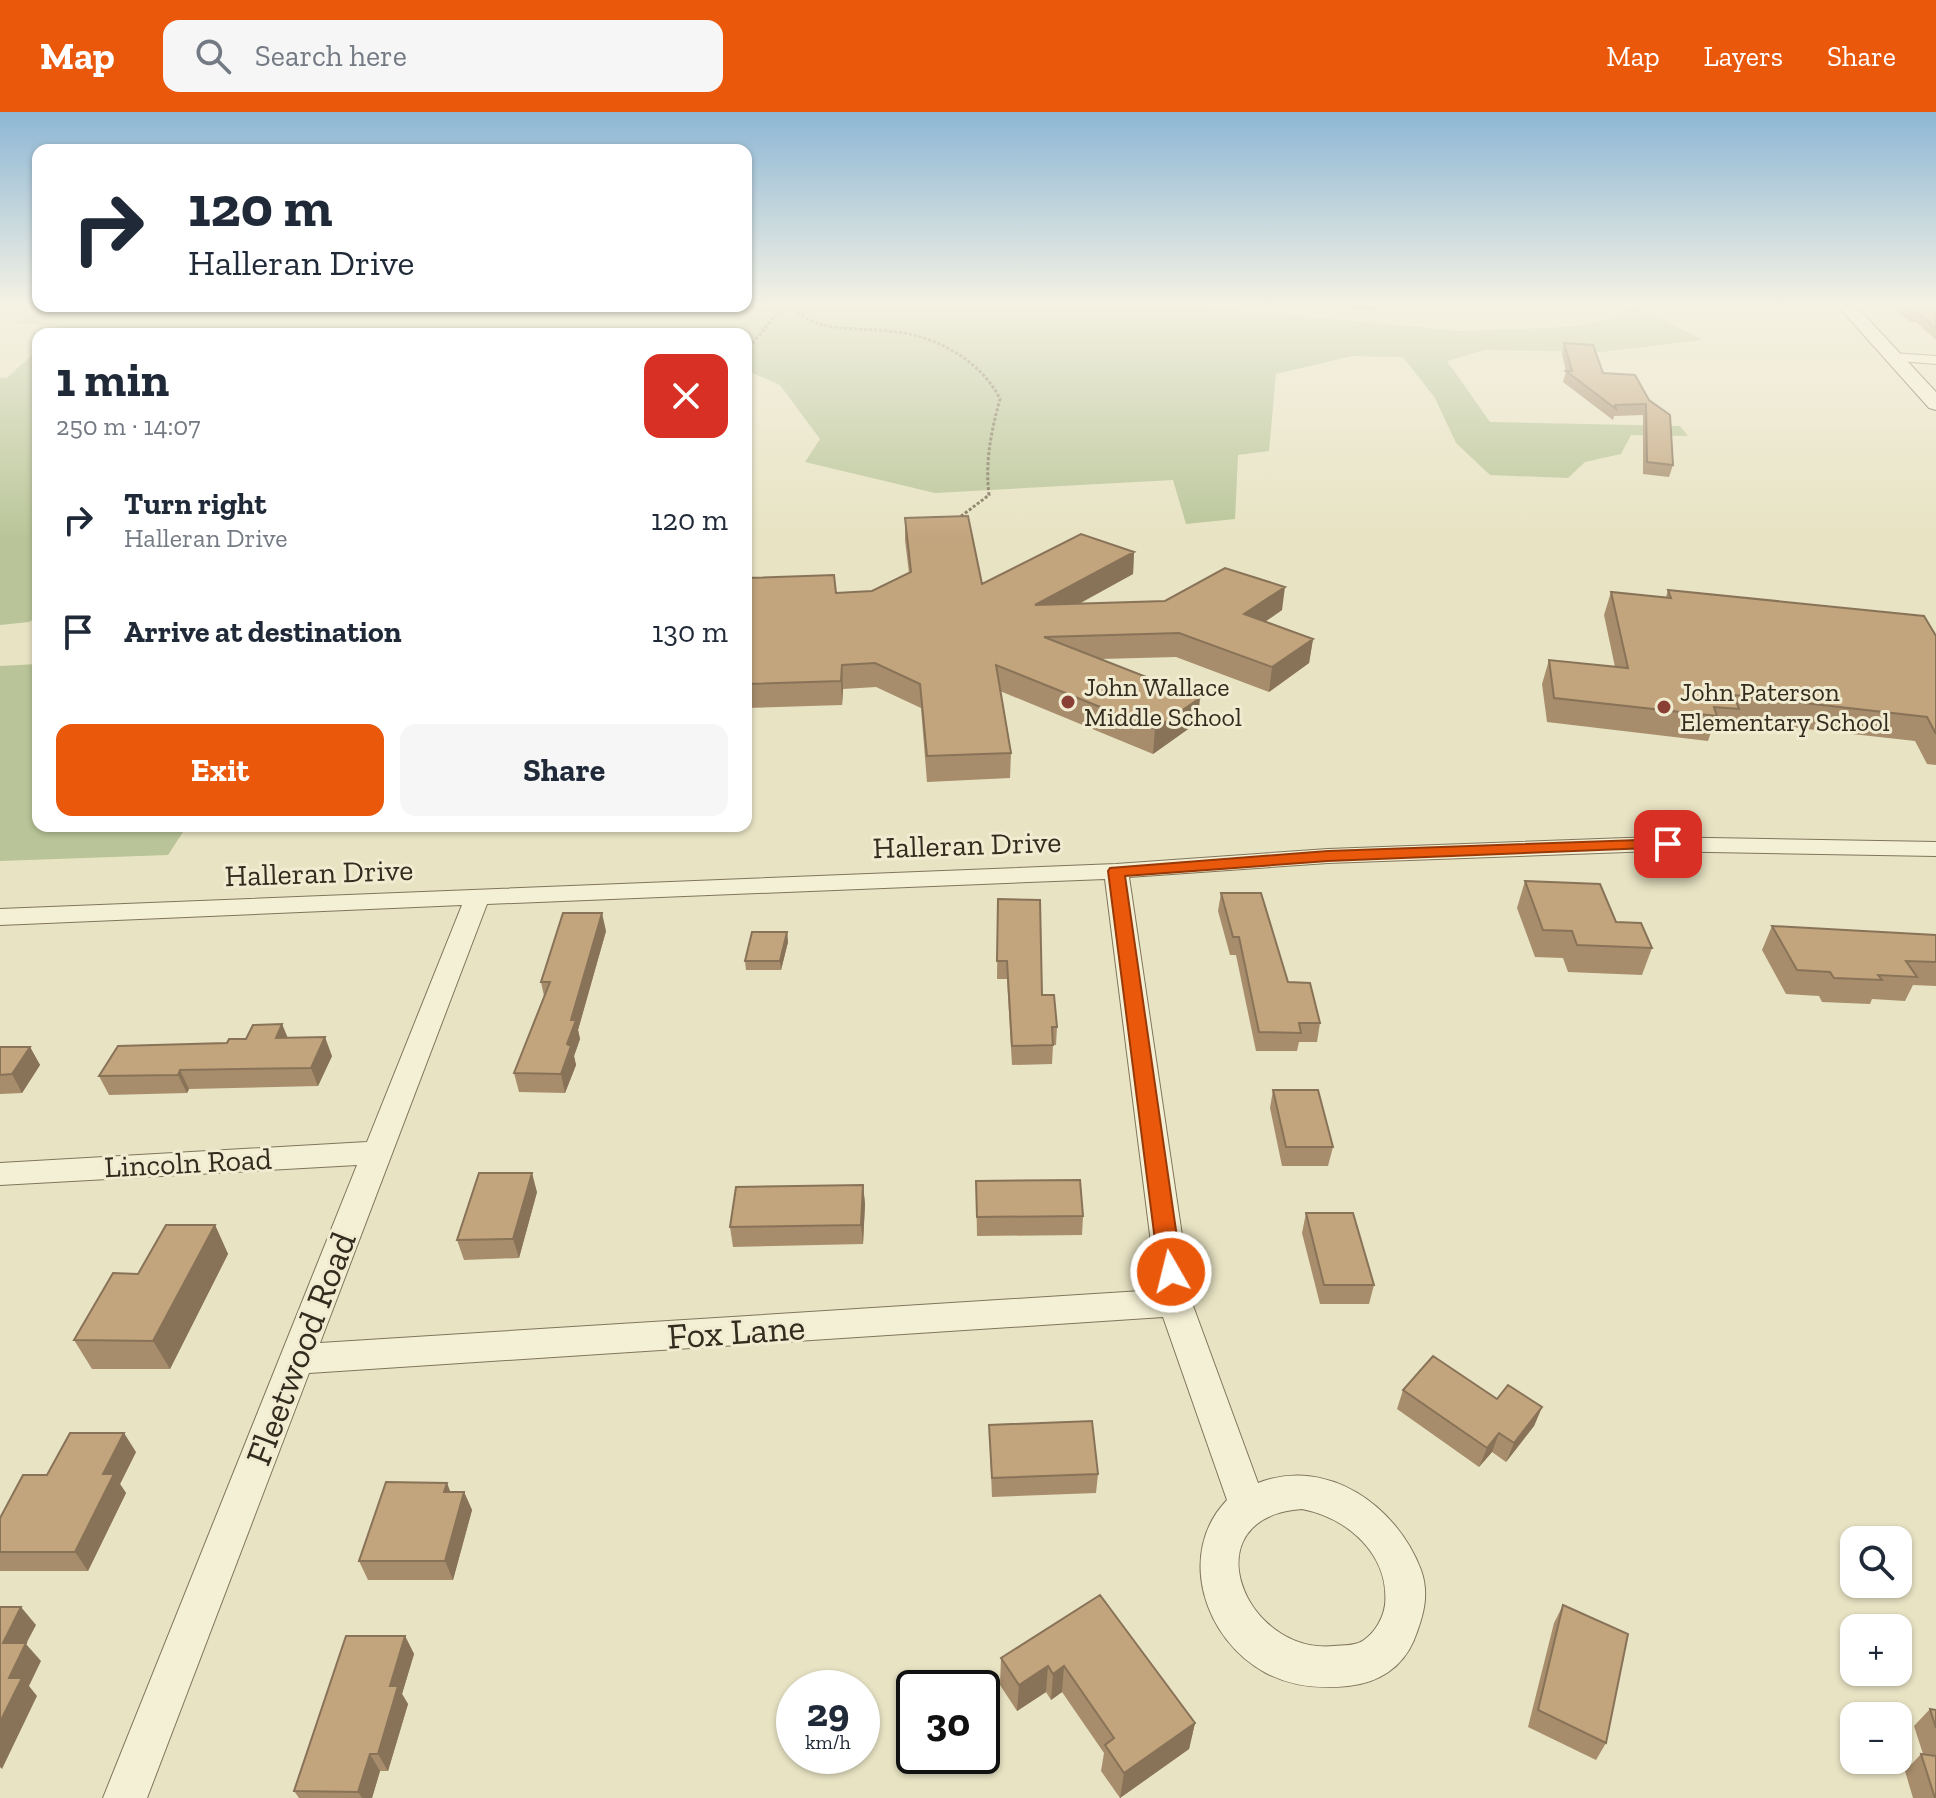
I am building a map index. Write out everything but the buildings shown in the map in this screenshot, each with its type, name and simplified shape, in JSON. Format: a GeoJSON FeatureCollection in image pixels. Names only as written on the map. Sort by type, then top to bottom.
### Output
{"type":"FeatureCollection","features":[{"type":"Feature","properties":{"kind":"street"},"geometry":{"type":"LineString","coordinates":[[1916,383],[1936,404]]}},
{"type":"Feature","properties":{"kind":"street","name":"Halleran Drive"},"geometry":{"type":"LineString","coordinates":[[0,917],[1116,871],[1328,856],[1654,844],[1936,849]]}},
{"type":"Feature","properties":{"kind":"street"},"geometry":{"type":"LineString","coordinates":[[1116,871],[1175,1303],[1248,1506]]}},
{"type":"Feature","properties":{"kind":"street","name":"Fleetwood Road"},"geometry":{"type":"LineString","coordinates":[[125,1798],[477,899]]}},
{"type":"Feature","properties":{"kind":"street","name":"Lincoln Road"},"geometry":{"type":"LineString","coordinates":[[0,1174],[376,1153]]}},
{"type":"Feature","properties":{"kind":"street","name":"Fox Lane"},"geometry":{"type":"LineString","coordinates":[[296,1359],[1175,1303]]}},
{"type":"Feature","properties":{"kind":"street"},"geometry":{"type":"LineString","coordinates":[[1302,1492],[1317,1495],[1360,1514],[1383,1535],[1400,1562],[1407,1592],[1404,1620],[1390,1645],[1367,1662],[1338,1671],[1305,1668],[1273,1655],[1246,1634],[1227,1607],[1218,1577],[1219,1549],[1229,1524],[1248,1506],[1273,1494],[1302,1492]]}},
{"type":"Feature","properties":{"kind":"path"},"geometry":{"type":"LineString","coordinates":[[950,523],[972,511],[989,495],[986,470],[990,434],[1000,399],[992,383]]}},
{"type":"Feature","properties":{"kind":"green space"},"geometry":{"type":"Polygon","coordinates":[[[0,383],[32,383],[32,620],[0,625],[0,383]]]}},
{"type":"Feature","properties":{"kind":"green space"},"geometry":{"type":"Polygon","coordinates":[[[775,383],[1275,383],[1269,451],[1238,455],[1235,519],[1186,524],[1173,480],[935,493],[805,462],[820,439],[780,385],[775,383]]]}},
{"type":"Feature","properties":{"kind":"green space"},"geometry":{"type":"Polygon","coordinates":[[[1423,383],[1462,383],[1490,422],[1680,426],[1688,436],[1631,435],[1621,454],[1585,462],[1568,478],[1490,475],[1456,443],[1435,398],[1423,383]]]}},
{"type":"Feature","properties":{"kind":"green space"},"geometry":{"type":"Polygon","coordinates":[[[32,664],[32,832],[183,832],[168,855],[0,861],[0,666],[32,664]]]}},
{"type":"Feature","properties":{"kind":"place","name":"John Wallace Middle School"},"geometry":{"type":"Point","coordinates":[1068,702]}},
{"type":"Feature","properties":{"kind":"place","name":"John Paterson Elementary School"},"geometry":{"type":"Point","coordinates":[1664,707]}},
{"type":"Feature","properties":{"kind":"route"},"geometry":{"type":"LineString","coordinates":[[1171,1272],[1116,871],[1328,856],[1668,844]]}}]}
